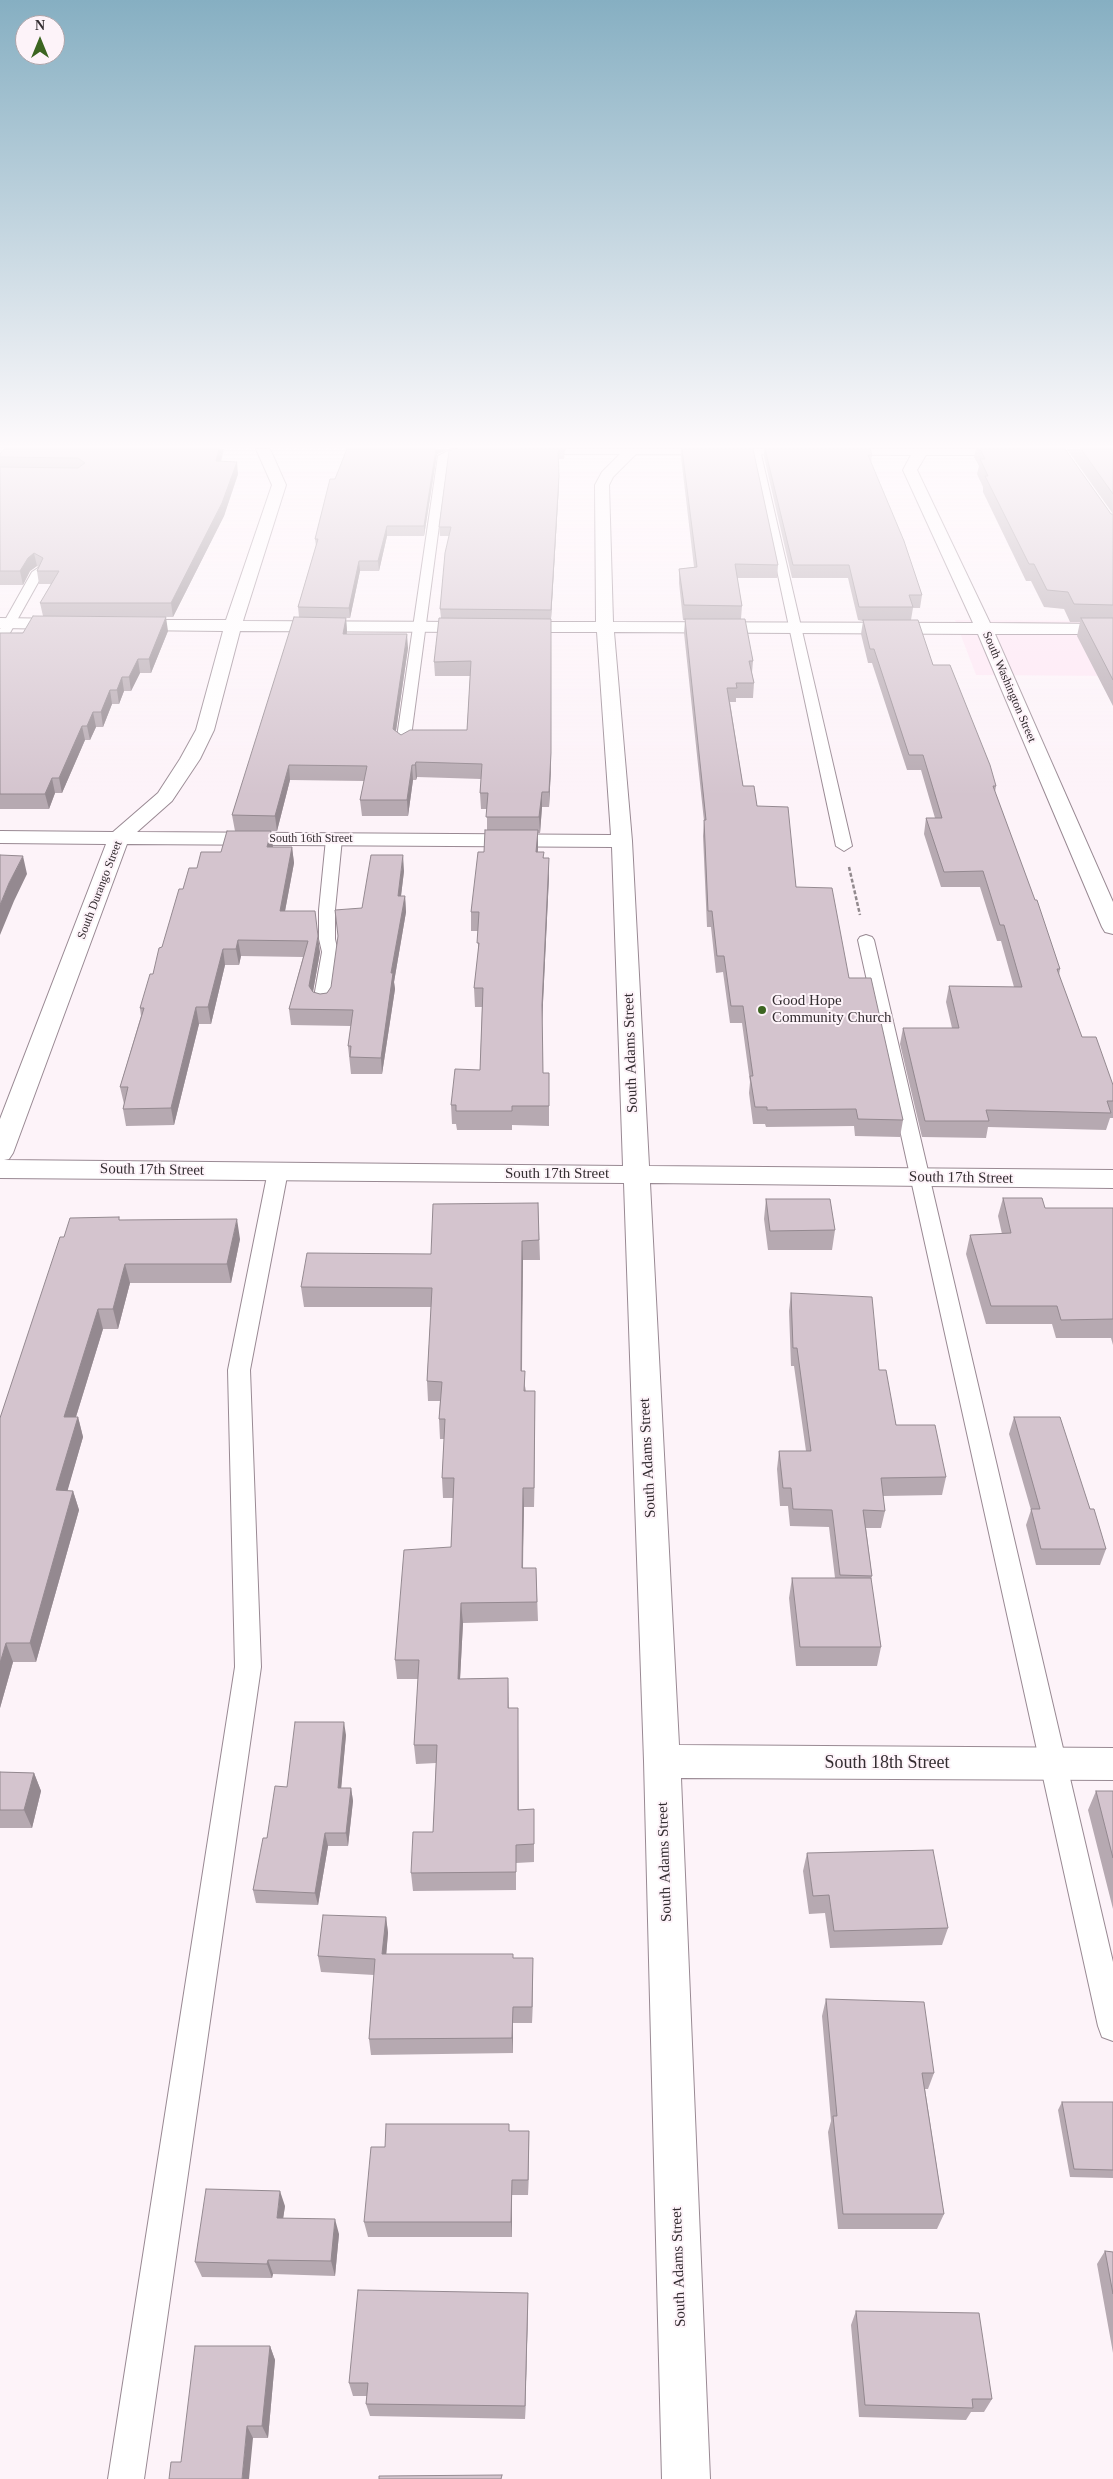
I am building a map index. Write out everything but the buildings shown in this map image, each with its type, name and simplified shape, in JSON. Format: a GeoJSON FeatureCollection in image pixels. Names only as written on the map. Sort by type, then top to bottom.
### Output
{"type":"FeatureCollection","features":[{"type":"Feature","properties":{"kind":"street","name":"South Durango Street"},"geometry":{"type":"LineString","coordinates":[[0,1153],[119,838],[165,797],[205,730],[233,626],[253,565]]}},
{"type":"Feature","properties":{"kind":"street","name":"South Adams Street"},"geometry":{"type":"LineString","coordinates":[[604,565],[606,627],[622,841],[662,1761],[686,2479]]}},
{"type":"Feature","properties":{"kind":"street","name":"South Washington Street"},"geometry":{"type":"LineString","coordinates":[[954,565],[984,628],[1113,928]]}},
{"type":"Feature","properties":{"kind":"street"},"geometry":{"type":"LineString","coordinates":[[5,623],[87,624]]}},
{"type":"Feature","properties":{"kind":"street"},"geometry":{"type":"LineString","coordinates":[[116,625],[1113,629]]}},
{"type":"Feature","properties":{"kind":"street","name":"South 16th Street"},"geometry":{"type":"LineString","coordinates":[[0,837],[622,841]]}},
{"type":"Feature","properties":{"kind":"street","name":"South 17th Street"},"geometry":{"type":"LineString","coordinates":[[0,1169],[1113,1179]]}},
{"type":"Feature","properties":{"kind":"street","name":"South 18th Street"},"geometry":{"type":"LineString","coordinates":[[662,1761],[1113,1764]]}},
{"type":"Feature","properties":{"kind":"lane"},"geometry":{"type":"LineString","coordinates":[[403,744],[428,565]]}},
{"type":"Feature","properties":{"kind":"lane"},"geometry":{"type":"LineString","coordinates":[[781,565],[844,846]]}},
{"type":"Feature","properties":{"kind":"lane"},"geometry":{"type":"LineString","coordinates":[[0,640],[5,623],[38,572]]}},
{"type":"Feature","properties":{"kind":"lane"},"geometry":{"type":"LineString","coordinates":[[322,1003],[330,952],[327,939],[327,910],[334,839]]}},
{"type":"Feature","properties":{"kind":"lane"},"geometry":{"type":"LineString","coordinates":[[866,940],[1113,2026]]}},
{"type":"Feature","properties":{"kind":"lane"},"geometry":{"type":"LineString","coordinates":[[126,2479],[248,1667],[239,1370],[278,1171]]}},
{"type":"Feature","properties":{"kind":"path"},"geometry":{"type":"LineString","coordinates":[[844,846],[866,940]]}},
{"type":"Feature","properties":{"kind":"shaded area"},"geometry":{"type":"Polygon","coordinates":[[[955,620],[1113,621],[1113,676],[976,675],[955,620]]]}},
{"type":"Feature","properties":{"kind":"place","name":"Good Hope Community Church"},"geometry":{"type":"Point","coordinates":[762,1010]}}]}
